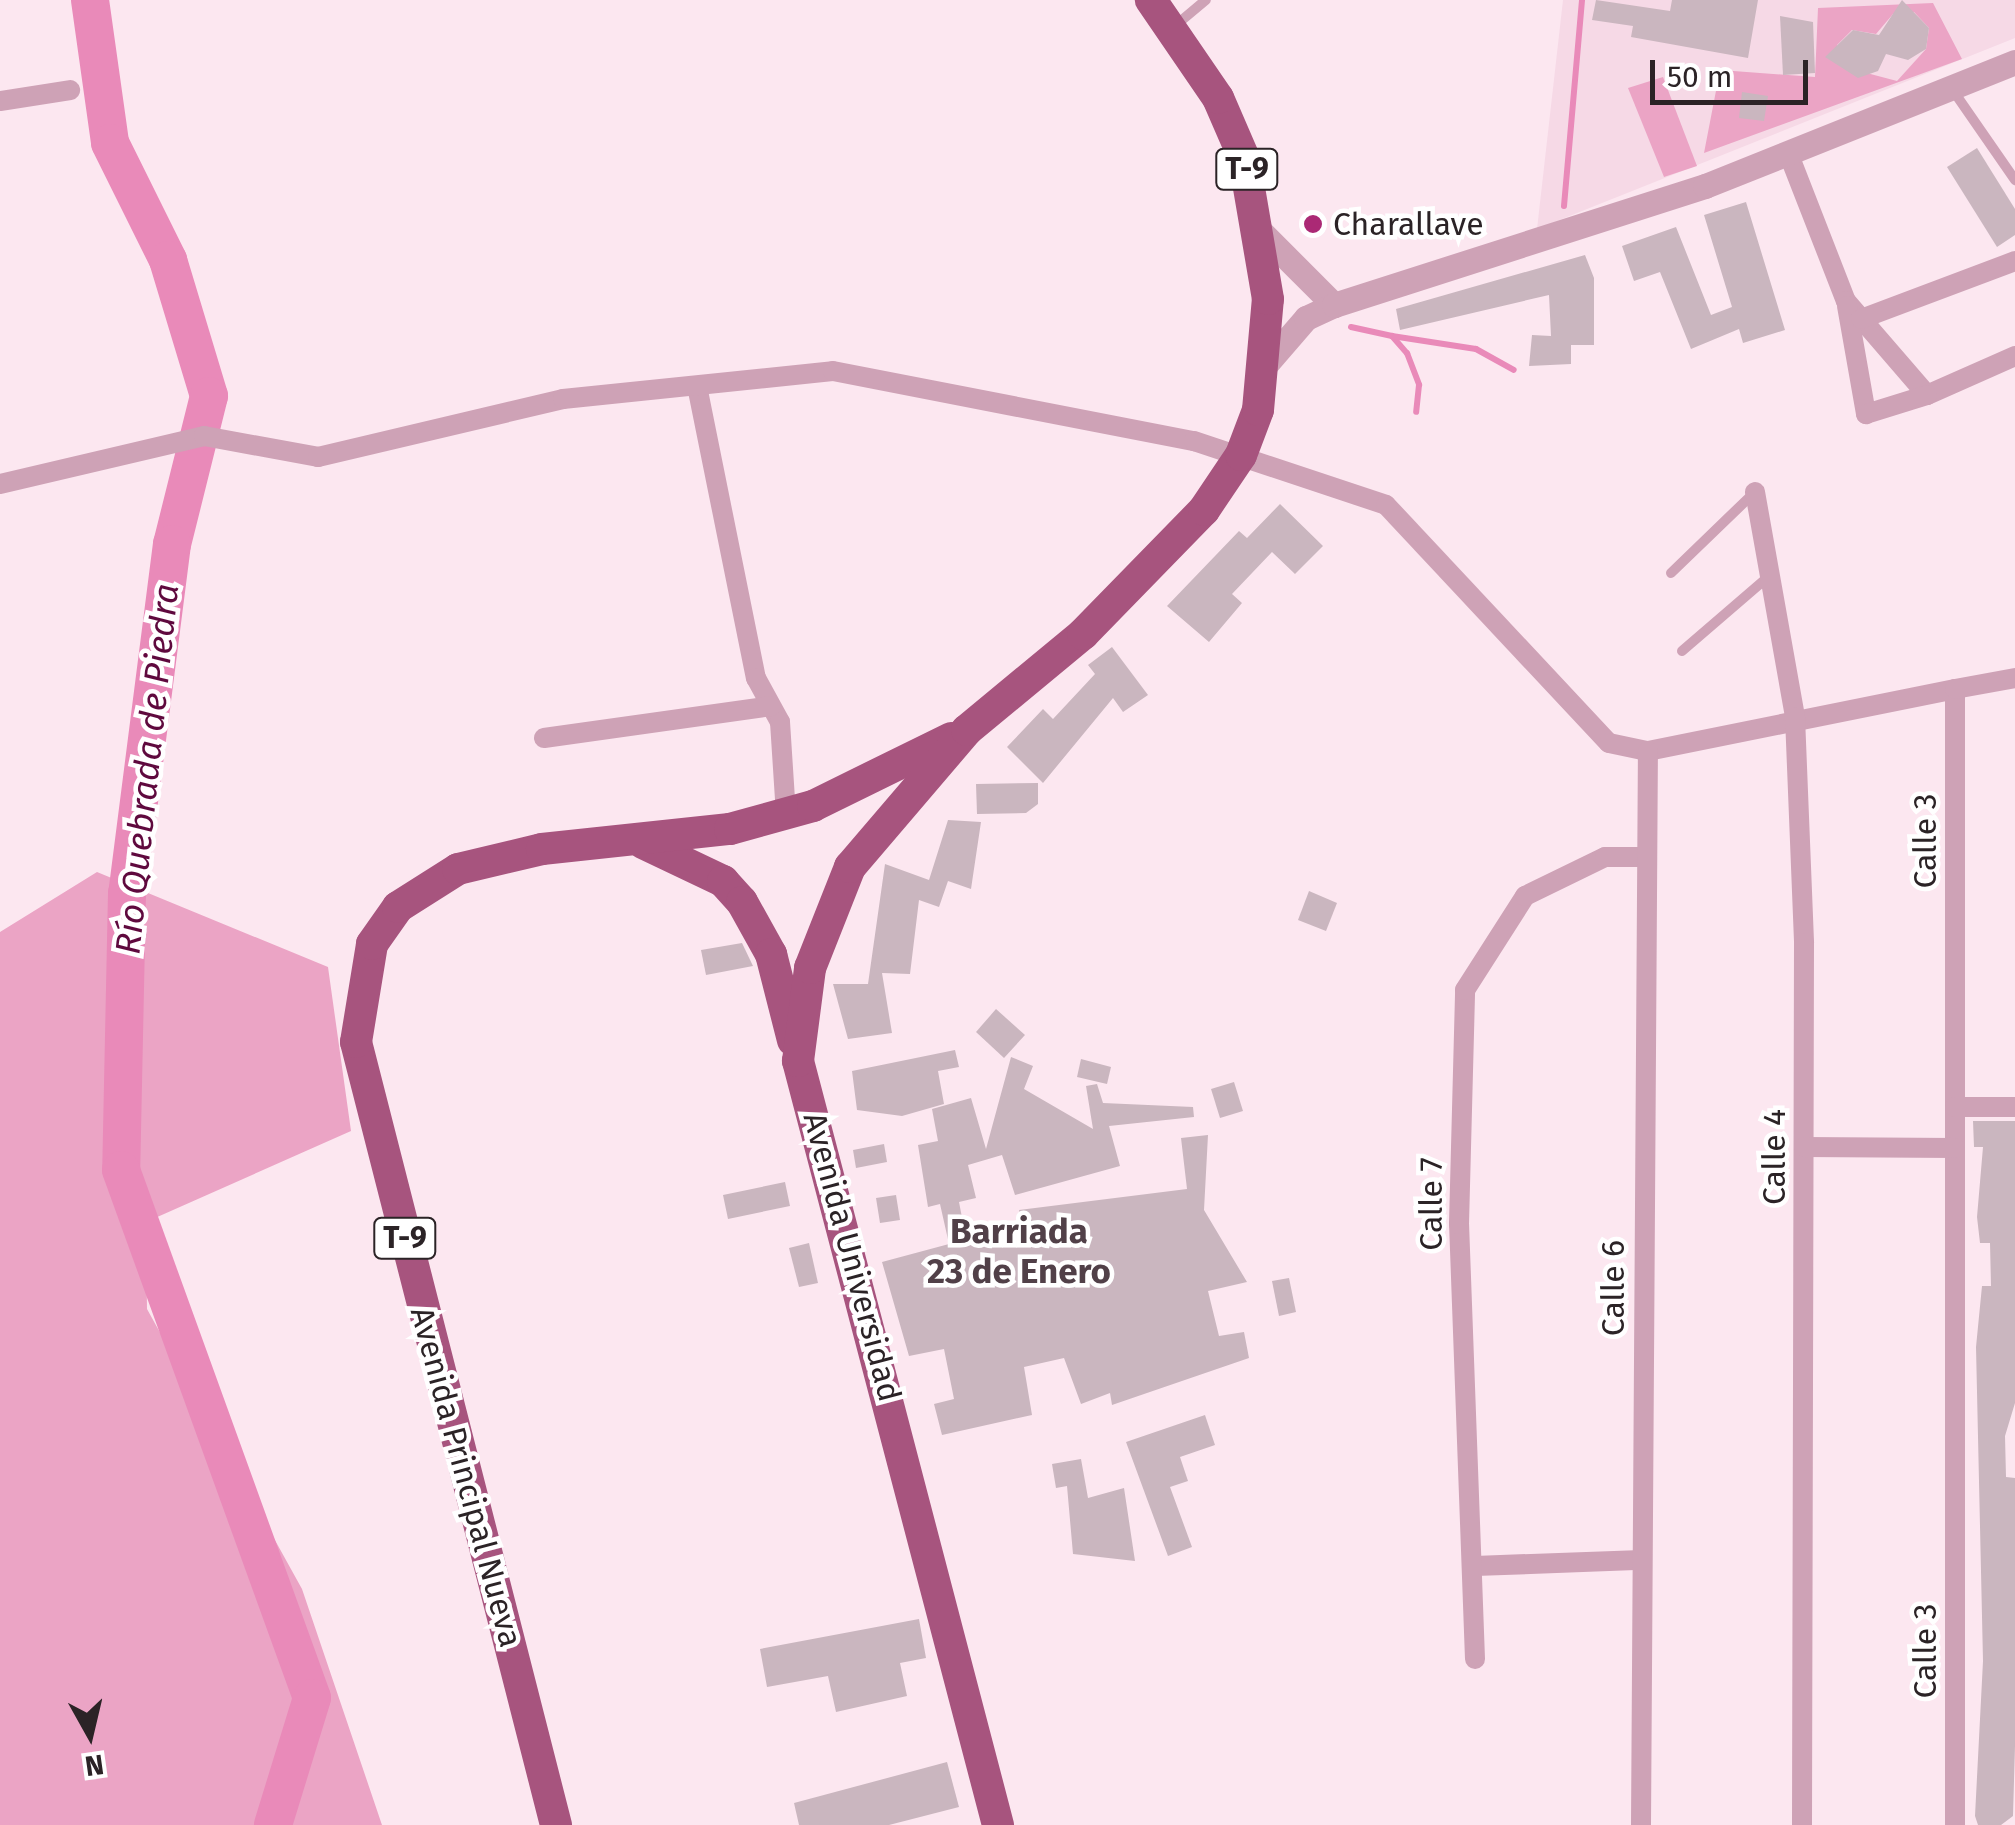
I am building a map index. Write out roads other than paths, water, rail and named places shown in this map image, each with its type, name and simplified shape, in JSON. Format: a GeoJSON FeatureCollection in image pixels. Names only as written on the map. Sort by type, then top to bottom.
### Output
{"type":"FeatureCollection","features":[{"type":"Feature","properties":{"kind":"highway","name":"T-9"},"geometry":{"type":"LineString","coordinates":[[967,730],[1083,634],[1204,510],[1242,455],[1267,362],[1260,231],[1238,143],[1151,0]]}},
{"type":"Feature","properties":{"kind":"highway","name":"Avenida Principal Nueva"},"geometry":{"type":"LineString","coordinates":[[556,1825],[356,1042],[360,985],[372,944],[398,907],[458,869],[542,849],[643,842],[786,814],[967,730]]}},
{"type":"Feature","properties":{"kind":"highway","name":"Avenida Universidad"},"geometry":{"type":"LineString","coordinates":[[967,730],[850,867],[810,968],[798,1061],[998,1825]]}},
{"type":"Feature","properties":{"kind":"highway","name":"T-9"},"geometry":{"type":"LineString","coordinates":[[643,842],[723,882],[742,902],[771,954],[798,1061]]}},
{"type":"Feature","properties":{"kind":"street"},"geometry":{"type":"LineString","coordinates":[[1267,362],[1306,318],[1334,305],[1789,155],[2015,62]]}},
{"type":"Feature","properties":{"kind":"street"},"geometry":{"type":"LineString","coordinates":[[0,100],[70,90]]}},
{"type":"Feature","properties":{"kind":"street"},"geometry":{"type":"LineString","coordinates":[[1789,155],[1846,301],[1866,414],[1926,394],[2015,356]]}},
{"type":"Feature","properties":{"kind":"street"},"geometry":{"type":"LineString","coordinates":[[1260,231],[1334,305]]}},
{"type":"Feature","properties":{"kind":"street"},"geometry":{"type":"LineString","coordinates":[[1861,319],[2015,262]]}},
{"type":"Feature","properties":{"kind":"street"},"geometry":{"type":"LineString","coordinates":[[1846,301],[1926,394]]}},
{"type":"Feature","properties":{"kind":"street"},"geometry":{"type":"LineString","coordinates":[[0,484],[204,436],[318,457],[563,399],[833,370],[1242,455],[1386,504],[1574,710],[1609,742],[1648,751],[1795,717],[2015,678]]}},
{"type":"Feature","properties":{"kind":"street"},"geometry":{"type":"LineString","coordinates":[[697,386],[756,678],[771,706],[786,814]]}},
{"type":"Feature","properties":{"kind":"street","name":"Calle 4"},"geometry":{"type":"LineString","coordinates":[[1755,492],[1795,717],[1804,1147],[1802,1825]]}},
{"type":"Feature","properties":{"kind":"street","name":"Calle 3"},"geometry":{"type":"LineString","coordinates":[[1955,688],[1955,1825]]}},
{"type":"Feature","properties":{"kind":"street"},"geometry":{"type":"LineString","coordinates":[[544,738],[771,706]]}},
{"type":"Feature","properties":{"kind":"street","name":"Calle 6"},"geometry":{"type":"LineString","coordinates":[[1641,1825],[1648,751]]}},
{"type":"Feature","properties":{"kind":"street","name":"Calle 7"},"geometry":{"type":"LineString","coordinates":[[1475,1659],[1475,1566],[1459,1224],[1465,990],[1526,896],[1604,857],[1646,857]]}},
{"type":"Feature","properties":{"kind":"street"},"geometry":{"type":"LineString","coordinates":[[1955,1107],[2015,1107]]}},
{"type":"Feature","properties":{"kind":"street"},"geometry":{"type":"LineString","coordinates":[[1804,1147],[1955,1148]]}},
{"type":"Feature","properties":{"kind":"street"},"geometry":{"type":"LineString","coordinates":[[1475,1566],[1642,1560]]}},
{"type":"Feature","properties":{"kind":"lane"},"geometry":{"type":"LineString","coordinates":[[1171,29],[1206,0]]}},
{"type":"Feature","properties":{"kind":"lane"},"geometry":{"type":"LineString","coordinates":[[1952,88],[2015,180]]}},
{"type":"Feature","properties":{"kind":"lane"},"geometry":{"type":"LineString","coordinates":[[1671,573],[1755,492]]}},
{"type":"Feature","properties":{"kind":"lane"},"geometry":{"type":"LineString","coordinates":[[1682,651],[1770,575]]}},
{"type":"Feature","properties":{"kind":"waterway","name":"Río Quebrada de Piedra"},"geometry":{"type":"LineString","coordinates":[[90,0],[110,143],[168,260],[209,396],[172,544],[127,893],[121,1170],[312,1698],[273,1825]]}},
{"type":"Feature","properties":{"kind":"waterway"},"geometry":{"type":"LineString","coordinates":[[1564,206],[1582,0]]}},
{"type":"Feature","properties":{"kind":"waterway"},"geometry":{"type":"LineString","coordinates":[[1351,327],[1392,336],[1407,353],[1419,385],[1416,412]]}},
{"type":"Feature","properties":{"kind":"waterway"},"geometry":{"type":"LineString","coordinates":[[1392,336],[1476,349],[1514,370]]}},
{"type":"Feature","properties":{"kind":"place","name":"Charallave"},"geometry":{"type":"Point","coordinates":[1313,224]}},
{"type":"Feature","properties":{"kind":"district","name":"Barriada 23 de Enero"},"geometry":{"type":"Point","coordinates":[1019,1251]}}]}
